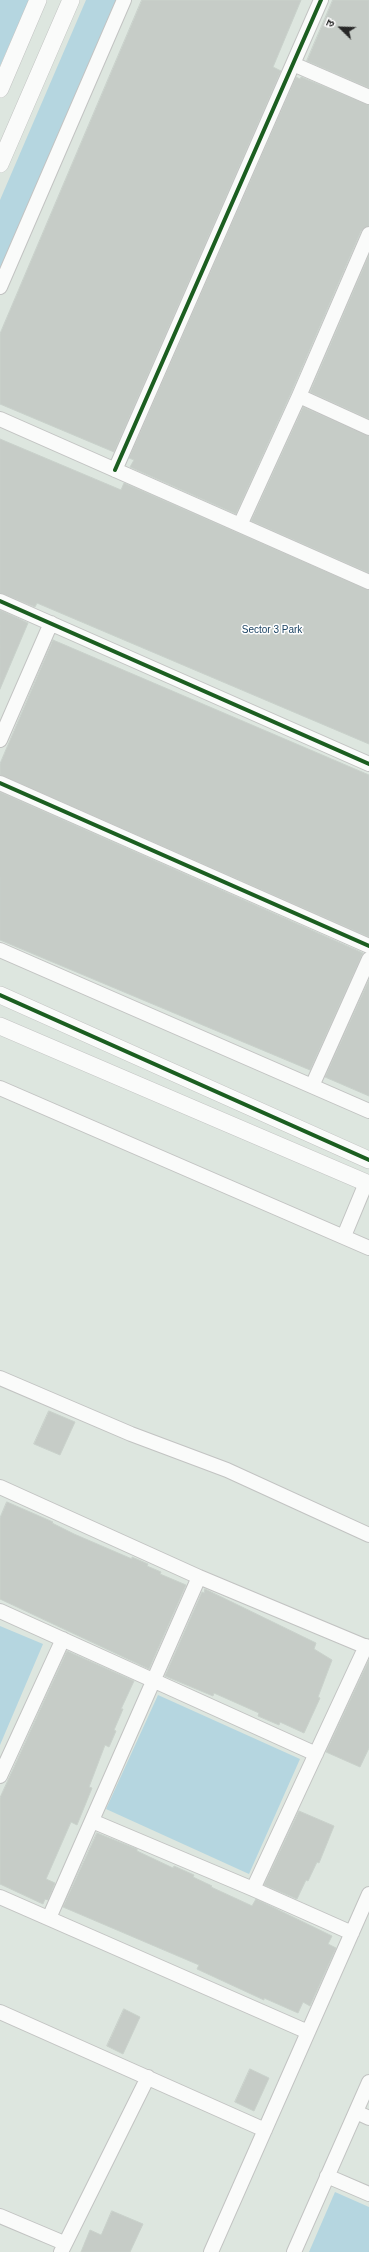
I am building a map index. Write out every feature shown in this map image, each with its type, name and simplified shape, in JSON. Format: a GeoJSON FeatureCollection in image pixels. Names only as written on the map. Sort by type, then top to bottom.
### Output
{"type":"FeatureCollection","features":[{"type":"Feature","properties":{"kind":"street"},"geometry":{"type":"LineString","coordinates":[[0,89],[38,0]]}},
{"type":"Feature","properties":{"kind":"street"},"geometry":{"type":"LineString","coordinates":[[0,164],[71,0]]}},
{"type":"Feature","properties":{"kind":"street"},"geometry":{"type":"LineString","coordinates":[[0,287],[124,0]]}},
{"type":"Feature","properties":{"kind":"street"},"geometry":{"type":"LineString","coordinates":[[115,470],[321,0]]}},
{"type":"Feature","properties":{"kind":"street"},"geometry":{"type":"LineString","coordinates":[[293,64],[369,96]]}},
{"type":"Feature","properties":{"kind":"street"},"geometry":{"type":"LineString","coordinates":[[240,525],[299,396],[369,234]]}},
{"type":"Feature","properties":{"kind":"street"},"geometry":{"type":"LineString","coordinates":[[299,396],[369,428]]}},
{"type":"Feature","properties":{"kind":"street"},"geometry":{"type":"LineString","coordinates":[[0,419],[369,582]]}},
{"type":"Feature","properties":{"kind":"street"},"geometry":{"type":"LineString","coordinates":[[0,601],[369,764]]}},
{"type":"Feature","properties":{"kind":"street"},"geometry":{"type":"LineString","coordinates":[[0,740],[51,623]]}},
{"type":"Feature","properties":{"kind":"street"},"geometry":{"type":"LineString","coordinates":[[0,783],[369,946]]}},
{"type":"Feature","properties":{"kind":"street"},"geometry":{"type":"LineString","coordinates":[[0,950],[369,1111]]}},
{"type":"Feature","properties":{"kind":"street"},"geometry":{"type":"LineString","coordinates":[[312,1086],[369,959]]}},
{"type":"Feature","properties":{"kind":"street"},"geometry":{"type":"LineString","coordinates":[[0,995],[369,1160]]}},
{"type":"Feature","properties":{"kind":"street"},"geometry":{"type":"LineString","coordinates":[[0,1026],[367,1183],[344,1236]]}},
{"type":"Feature","properties":{"kind":"street"},"geometry":{"type":"LineString","coordinates":[[0,1088],[369,1248]]}},
{"type":"Feature","properties":{"kind":"street"},"geometry":{"type":"LineString","coordinates":[[0,1378],[131,1434],[227,1470],[369,1535]]}},
{"type":"Feature","properties":{"kind":"street"},"geometry":{"type":"LineString","coordinates":[[0,1487],[199,1577],[367,1647],[253,1889]]}},
{"type":"Feature","properties":{"kind":"street"},"geometry":{"type":"LineString","coordinates":[[49,1918],[199,1577]]}},
{"type":"Feature","properties":{"kind":"street"},"geometry":{"type":"LineString","coordinates":[[0,1611],[316,1754]]}},
{"type":"Feature","properties":{"kind":"street"},"geometry":{"type":"LineString","coordinates":[[0,1776],[63,1639]]}},
{"type":"Feature","properties":{"kind":"street"},"geometry":{"type":"LineString","coordinates":[[92,1821],[253,1889],[352,1933]]}},
{"type":"Feature","properties":{"kind":"street"},"geometry":{"type":"LineString","coordinates":[[211,2252],[352,1933],[364,1922],[369,1894]]}},
{"type":"Feature","properties":{"kind":"street"},"geometry":{"type":"LineString","coordinates":[[0,1897],[308,2032]]}},
{"type":"Feature","properties":{"kind":"street"},"geometry":{"type":"LineString","coordinates":[[0,2012],[265,2130]]}},
{"type":"Feature","properties":{"kind":"street"},"geometry":{"type":"LineString","coordinates":[[0,2216],[63,2247],[148,2078]]}},
{"type":"Feature","properties":{"kind":"street"},"geometry":{"type":"LineString","coordinates":[[294,2252],[369,2082]]}},
{"type":"Feature","properties":{"kind":"street"},"geometry":{"type":"LineString","coordinates":[[356,2112],[369,2118]]}},
{"type":"Feature","properties":{"kind":"street"},"geometry":{"type":"LineString","coordinates":[[327,2176],[369,2194]]}},
{"type":"Feature","properties":{"kind":"shaded area"},"geometry":{"type":"Polygon","coordinates":[[[0,0],[29,0],[0,66],[0,0]]]}},
{"type":"Feature","properties":{"kind":"shaded area"},"geometry":{"type":"Polygon","coordinates":[[[86,0],[117,0],[0,271],[0,200],[86,0]]]}},
{"type":"Feature","properties":{"kind":"shaded area"},"geometry":{"type":"Polygon","coordinates":[[[0,1626],[43,1644],[0,1745],[0,1626]]]}},
{"type":"Feature","properties":{"kind":"shaded area"},"geometry":{"type":"Polygon","coordinates":[[[158,1695],[300,1759],[249,1874],[106,1809],[158,1695]]]}},
{"type":"Feature","properties":{"kind":"shaded area"},"geometry":{"type":"Polygon","coordinates":[[[335,2192],[369,2207],[369,2252],[309,2252],[335,2192]]]}},
{"type":"Feature","properties":{"kind":"building"},"geometry":{"type":"Polygon","coordinates":[[[142,0],[301,0],[273,67],[281,71],[114,452],[0,404],[0,334],[142,0]]]}},
{"type":"Feature","properties":{"kind":"building"},"geometry":{"type":"Polygon","coordinates":[[[333,0],[369,0],[369,88],[307,61],[333,0]]]}},
{"type":"Feature","properties":{"kind":"building"},"geometry":{"type":"Polygon","coordinates":[[[296,77],[300,79],[301,77],[369,105],[369,226],[361,231],[291,393],[236,514],[130,467],[134,460],[129,458],[296,77]]]}},
{"type":"Feature","properties":{"kind":"building"},"geometry":{"type":"Polygon","coordinates":[[[369,255],[369,419],[310,392],[369,255]]]}},
{"type":"Feature","properties":{"kind":"building"},"geometry":{"type":"Polygon","coordinates":[[[303,407],[369,436],[369,573],[251,521],[303,407]]]}},
{"type":"Feature","properties":{"kind":"building","name":"Sector 3 Park"},"geometry":{"type":"Polygon","coordinates":[[[0,439],[121,490],[124,483],[369,590],[369,744],[37,603],[35,607],[0,593],[0,439]]]}},
{"type":"Feature","properties":{"kind":"building"},"geometry":{"type":"Polygon","coordinates":[[[0,610],[28,623],[0,689],[0,610]]]}},
{"type":"Feature","properties":{"kind":"building"},"geometry":{"type":"Polygon","coordinates":[[[53,640],[369,775],[369,937],[0,775],[0,764],[53,640]]]}},
{"type":"Feature","properties":{"kind":"building"},"geometry":{"type":"Polygon","coordinates":[[[0,792],[363,953],[310,1070],[0,940],[0,792]]]}},
{"type":"Feature","properties":{"kind":"building"},"geometry":{"type":"Polygon","coordinates":[[[369,980],[369,1096],[325,1077],[369,980]]]}},
{"type":"Feature","properties":{"kind":"building"},"geometry":{"type":"Polygon","coordinates":[[[49,1411],[75,1422],[60,1455],[34,1444],[49,1411]]]}},
{"type":"Feature","properties":{"kind":"building"},"geometry":{"type":"Polygon","coordinates":[[[7,1502],[53,1522],[52,1523],[74,1534],[132,1559],[132,1557],[148,1564],[147,1566],[161,1572],[160,1574],[186,1585],[149,1669],[0,1599],[0,1518],[7,1502]]]}},
{"type":"Feature","properties":{"kind":"building"},"geometry":{"type":"Polygon","coordinates":[[[205,1589],[316,1643],[314,1649],[332,1660],[318,1697],[320,1698],[304,1733],[280,1722],[279,1725],[258,1716],[259,1713],[214,1693],[213,1696],[165,1676],[202,1592],[204,1593],[205,1589]]]}},
{"type":"Feature","properties":{"kind":"building"},"geometry":{"type":"Polygon","coordinates":[[[67,1651],[134,1681],[121,1709],[123,1709],[109,1747],[105,1745],[89,1787],[92,1788],[77,1825],[71,1822],[46,1879],[55,1883],[48,1900],[45,1899],[43,1904],[0,1884],[0,1798],[67,1651]]]}},
{"type":"Feature","properties":{"kind":"building"},"geometry":{"type":"Polygon","coordinates":[[[369,1660],[369,1748],[360,1767],[326,1752],[369,1660]]]}},
{"type":"Feature","properties":{"kind":"building"},"geometry":{"type":"Polygon","coordinates":[[[299,1811],[334,1826],[319,1863],[317,1862],[308,1881],[306,1880],[297,1899],[264,1885],[299,1811]]]}},
{"type":"Feature","properties":{"kind":"building"},"geometry":{"type":"Polygon","coordinates":[[[97,1833],[137,1849],[137,1851],[173,1868],[174,1866],[194,1875],[193,1877],[212,1886],[211,1887],[252,1906],[256,1899],[332,1936],[328,1944],[336,1948],[310,2006],[303,2002],[298,2013],[264,1998],[264,2000],[197,1969],[199,1965],[63,1907],[97,1833]]]}},
{"type":"Feature","properties":{"kind":"building"},"geometry":{"type":"Polygon","coordinates":[[[124,2009],[140,2017],[123,2054],[107,2046],[124,2009]]]}},
{"type":"Feature","properties":{"kind":"building"},"geometry":{"type":"Polygon","coordinates":[[[250,2069],[269,2078],[254,2111],[235,2102],[250,2069]]]}},
{"type":"Feature","properties":{"kind":"building"},"geometry":{"type":"Polygon","coordinates":[[[112,2211],[143,2224],[130,2252],[81,2252],[90,2230],[101,2235],[112,2211]]]}},
{"type":"Feature","properties":{"kind":"cycle path"},"geometry":{"type":"LineString","coordinates":[[115,470],[321,0]]}},
{"type":"Feature","properties":{"kind":"cycle path"},"geometry":{"type":"LineString","coordinates":[[0,601],[369,764]]}},
{"type":"Feature","properties":{"kind":"cycle path"},"geometry":{"type":"LineString","coordinates":[[0,783],[369,946]]}},
{"type":"Feature","properties":{"kind":"cycle path"},"geometry":{"type":"LineString","coordinates":[[0,995],[369,1160]]}}]}
